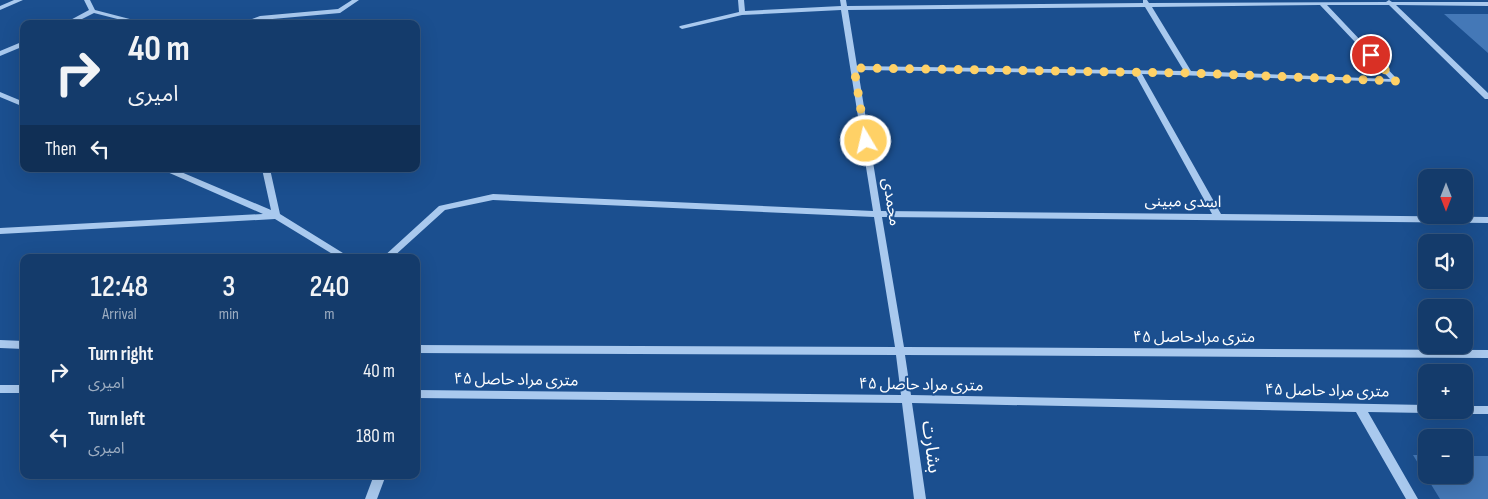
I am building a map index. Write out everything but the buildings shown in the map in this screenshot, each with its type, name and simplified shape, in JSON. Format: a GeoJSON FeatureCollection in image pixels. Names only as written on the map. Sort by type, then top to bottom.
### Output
{"type":"FeatureCollection","features":[{"type":"Feature","properties":{"kind":"street"},"geometry":{"type":"LineString","coordinates":[[0,8],[20,0]]}},
{"type":"Feature","properties":{"kind":"street"},"geometry":{"type":"LineString","coordinates":[[87,0],[93,11]]}},
{"type":"Feature","properties":{"kind":"street"},"geometry":{"type":"LineString","coordinates":[[254,20],[340,11],[356,0]]}},
{"type":"Feature","properties":{"kind":"street"},"geometry":{"type":"LineString","coordinates":[[741,0],[742,13]]}},
{"type":"Feature","properties":{"kind":"street"},"geometry":{"type":"LineString","coordinates":[[682,27],[742,13],[844,4],[1145,2],[1488,4]]}},
{"type":"Feature","properties":{"kind":"street"},"geometry":{"type":"LineString","coordinates":[[1145,2],[1189,73]]}},
{"type":"Feature","properties":{"kind":"street"},"geometry":{"type":"LineString","coordinates":[[1389,2],[1487,94]]}},
{"type":"Feature","properties":{"kind":"street"},"geometry":{"type":"LineString","coordinates":[[854,68],[1189,73],[1396,81],[1322,3]]}},
{"type":"Feature","properties":{"kind":"street","name":"محمدی"},"geometry":{"type":"LineString","coordinates":[[844,4],[900,351]]}},
{"type":"Feature","properties":{"kind":"street"},"geometry":{"type":"LineString","coordinates":[[74,20],[93,11],[130,20]]}},
{"type":"Feature","properties":{"kind":"street"},"geometry":{"type":"LineString","coordinates":[[0,54],[20,45]]}},
{"type":"Feature","properties":{"kind":"street"},"geometry":{"type":"LineString","coordinates":[[1138,73],[1218,217]]}},
{"type":"Feature","properties":{"kind":"street"},"geometry":{"type":"LineString","coordinates":[[0,94],[20,103]]}},
{"type":"Feature","properties":{"kind":"street"},"geometry":{"type":"LineString","coordinates":[[175,172],[276,216],[340,254]]}},
{"type":"Feature","properties":{"kind":"street"},"geometry":{"type":"LineString","coordinates":[[267,172],[276,216]]}},
{"type":"Feature","properties":{"kind":"street","name":"اسدی مبینی"},"geometry":{"type":"LineString","coordinates":[[390,254],[442,208],[493,197],[878,214],[1488,220]]}},
{"type":"Feature","properties":{"kind":"street"},"geometry":{"type":"LineString","coordinates":[[0,232],[276,216]]}},
{"type":"Feature","properties":{"kind":"street"},"geometry":{"type":"LineString","coordinates":[[0,344],[20,345]]}},
{"type":"Feature","properties":{"kind":"street","name":"۴۵ متری مراد حاصل"},"geometry":{"type":"LineString","coordinates":[[420,349],[900,351]]}},
{"type":"Feature","properties":{"kind":"street"},"geometry":{"type":"LineString","coordinates":[[900,351],[907,399]]}},
{"type":"Feature","properties":{"kind":"street","name":"۴۵ متری مرادحاصل"},"geometry":{"type":"LineString","coordinates":[[900,351],[1488,354]]}},
{"type":"Feature","properties":{"kind":"street"},"geometry":{"type":"LineString","coordinates":[[0,389],[20,389]]}},
{"type":"Feature","properties":{"kind":"street","name":"۴۵ متری مراد حاصل"},"geometry":{"type":"LineString","coordinates":[[420,394],[907,399],[1418,409]]}},
{"type":"Feature","properties":{"kind":"street","name":"بشارت"},"geometry":{"type":"LineString","coordinates":[[907,399],[920,499]]}},
{"type":"Feature","properties":{"kind":"street"},"geometry":{"type":"LineString","coordinates":[[1359,407],[1412,499]]}},
{"type":"Feature","properties":{"kind":"street"},"geometry":{"type":"LineString","coordinates":[[1473,410],[1488,410]]}},
{"type":"Feature","properties":{"kind":"street"},"geometry":{"type":"LineString","coordinates":[[371,499],[378,479]]}},
{"type":"Feature","properties":{"kind":"route"},"geometry":{"type":"LineString","coordinates":[[866,141],[854,68],[1189,73],[1396,81],[1371,55]]}}]}
